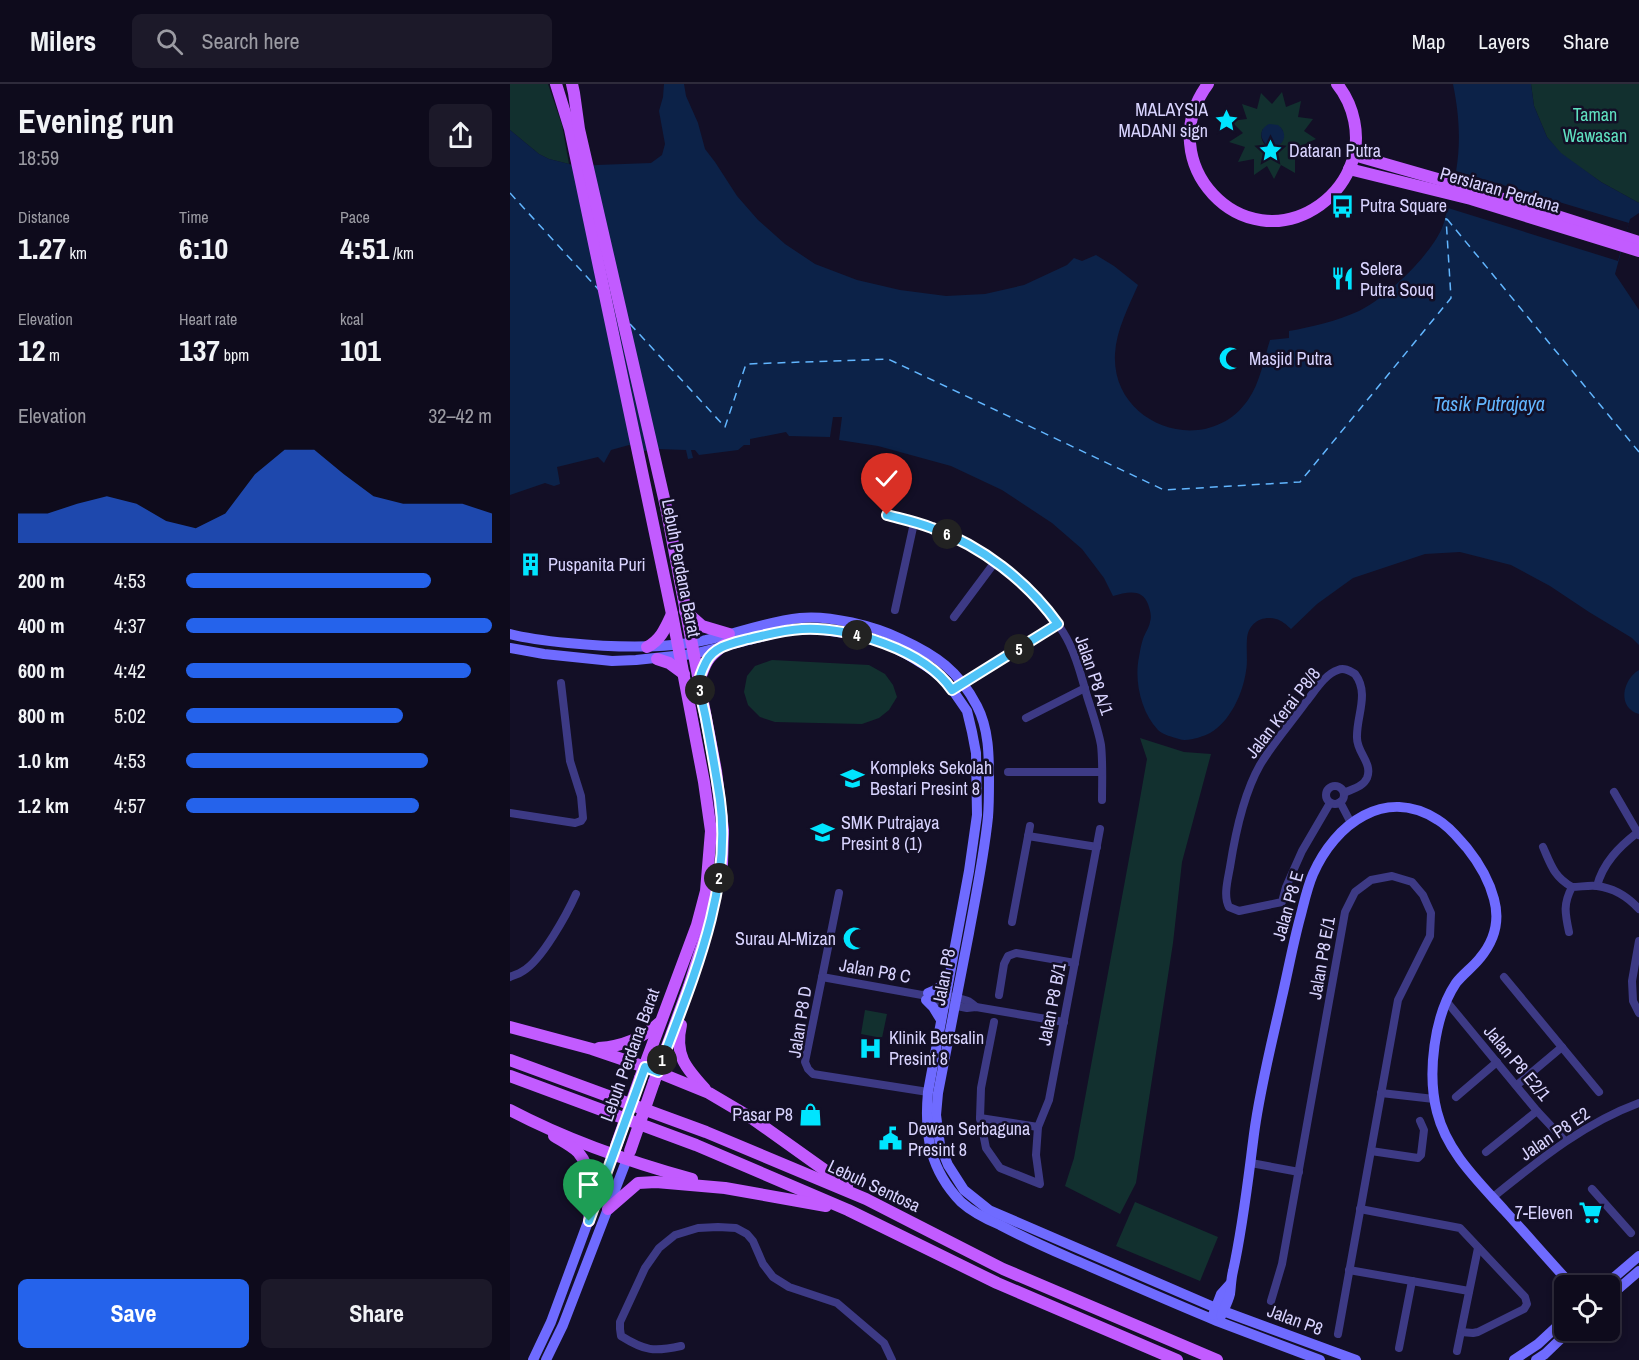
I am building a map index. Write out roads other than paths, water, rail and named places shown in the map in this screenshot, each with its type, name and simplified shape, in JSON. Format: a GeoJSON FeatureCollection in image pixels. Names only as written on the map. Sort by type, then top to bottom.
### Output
{"type":"FeatureCollection","features":[{"type":"Feature","properties":{"kind":"main road","name":"Lebuh Perdana Barat"},"geometry":{"type":"LineString","coordinates":[[555,84],[575,129],[661,486],[685,650],[684,674],[711,831],[706,891],[697,925],[614,1150]]}},
{"type":"Feature","properties":{"kind":"main road"},"geometry":{"type":"LineString","coordinates":[[1204,87],[1196,102],[1190,124],[1190,149],[1197,171],[1215,198],[1233,210],[1253,218],[1266,220],[1290,219],[1314,209],[1335,192],[1349,169],[1354,155],[1356,136],[1348,101],[1337,84]]}},
{"type":"Feature","properties":{"kind":"main road","name":"Lebuh Perdana Barat"},"geometry":{"type":"LineString","coordinates":[[573,87],[575,129],[646,490],[679,612]]}},
{"type":"Feature","properties":{"kind":"main road","name":"Persiaran Perdana"},"geometry":{"type":"LineString","coordinates":[[1354,155],[1444,186],[1639,242]]}},
{"type":"Feature","properties":{"kind":"main road","name":"Persiaran Perdana"},"geometry":{"type":"LineString","coordinates":[[1349,169],[1444,186],[1471,199],[1639,251]]}},
{"type":"Feature","properties":{"kind":"main road"},"geometry":{"type":"LineString","coordinates":[[647,647],[661,636],[679,612],[726,640],[709,656],[699,682]]}},
{"type":"Feature","properties":{"kind":"main road","name":"Lebuh Perdana Barat"},"geometry":{"type":"LineString","coordinates":[[628,1155],[689,986],[716,896],[722,864],[720,802],[699,682],[685,650]]}},
{"type":"Feature","properties":{"kind":"main road"},"geometry":{"type":"LineString","coordinates":[[657,659],[669,663],[684,674]]}},
{"type":"Feature","properties":{"kind":"main road"},"geometry":{"type":"LineString","coordinates":[[689,986],[678,1049],[683,1061],[709,1093]]}},
{"type":"Feature","properties":{"kind":"main road"},"geometry":{"type":"LineString","coordinates":[[592,1048],[616,1047],[637,1039],[650,1031],[662,1019]]}},
{"type":"Feature","properties":{"kind":"main road"},"geometry":{"type":"LineString","coordinates":[[510,1027],[592,1048],[642,1072],[709,1093],[753,1119],[866,1199]]}},
{"type":"Feature","properties":{"kind":"main road","name":"Lebuh Sentosa"},"geometry":{"type":"LineString","coordinates":[[510,1060],[706,1132],[866,1199],[1003,1269],[1217,1360]]}},
{"type":"Feature","properties":{"kind":"main road","name":"Lebuh Sentosa"},"geometry":{"type":"LineString","coordinates":[[510,1076],[696,1145],[848,1210],[997,1282],[1177,1360]]}},
{"type":"Feature","properties":{"kind":"main road"},"geometry":{"type":"LineString","coordinates":[[510,1110],[577,1150],[586,1164],[592,1191],[589,1221]]}},
{"type":"Feature","properties":{"kind":"main road"},"geometry":{"type":"LineString","coordinates":[[529,1120],[672,1173],[725,1188]]}},
{"type":"Feature","properties":{"kind":"main road"},"geometry":{"type":"LineString","coordinates":[[609,1209],[638,1183],[678,1183],[725,1188],[848,1210]]}},
{"type":"Feature","properties":{"kind":"street","name":"Jalan P8 A/1"},"geometry":{"type":"LineString","coordinates":[[887,515],[931,527],[964,542],[1022,583],[1045,606],[1064,633],[1085,687],[1101,744],[1102,800]]}},
{"type":"Feature","properties":{"kind":"street"},"geometry":{"type":"LineString","coordinates":[[895,610],[914,523]]}},
{"type":"Feature","properties":{"kind":"street"},"geometry":{"type":"LineString","coordinates":[[954,617],[995,562]]}},
{"type":"Feature","properties":{"kind":"street","name":"Jalan P8"},"geometry":{"type":"LineString","coordinates":[[726,640],[782,620],[825,619],[867,626],[899,638],[937,658],[955,673],[977,706],[985,728],[989,752],[988,816],[950,1001],[936,1115],[940,1146],[948,1165],[964,1190],[988,1210],[1320,1360]]}},
{"type":"Feature","properties":{"kind":"street"},"geometry":{"type":"LineString","coordinates":[[952,690],[1058,624]]}},
{"type":"Feature","properties":{"kind":"street","name":"Jalan P8"},"geometry":{"type":"LineString","coordinates":[[685,650],[726,640],[804,629],[865,636],[887,644],[929,668],[947,682],[967,711],[976,753],[978,815],[948,981],[950,1001],[941,1020],[928,1092],[927,1129],[931,1152],[938,1170],[953,1193],[982,1216],[1030,1240],[1217,1315],[1356,1360]]}},
{"type":"Feature","properties":{"kind":"street"},"geometry":{"type":"LineString","coordinates":[[510,634],[524,638],[576,644],[685,650]]}},
{"type":"Feature","properties":{"kind":"street"},"geometry":{"type":"LineString","coordinates":[[510,648],[534,653],[612,661],[657,659],[685,650]]}},
{"type":"Feature","properties":{"kind":"street","name":"Jalan Kerai P8/8"},"geometry":{"type":"LineString","coordinates":[[1330,802],[1302,851],[1282,902],[1239,911],[1229,907],[1226,894],[1234,840],[1259,767],[1322,683],[1336,671],[1344,669],[1355,674],[1362,689],[1357,739],[1358,747],[1369,768],[1365,781],[1360,786],[1344,793]]}},
{"type":"Feature","properties":{"kind":"street"},"geometry":{"type":"LineString","coordinates":[[510,813],[574,823],[580,821],[584,814],[570,761],[561,683]]}},
{"type":"Feature","properties":{"kind":"street"},"geometry":{"type":"LineString","coordinates":[[1026,718],[1085,687]]}},
{"type":"Feature","properties":{"kind":"street"},"geometry":{"type":"LineString","coordinates":[[1008,772],[1102,772]]}},
{"type":"Feature","properties":{"kind":"street"},"geometry":{"type":"LineString","coordinates":[[1336,786],[1340,787],[1344,793],[1337,804],[1330,802],[1326,797],[1330,788],[1336,786]]}},
{"type":"Feature","properties":{"kind":"street"},"geometry":{"type":"LineString","coordinates":[[1597,886],[1600,873],[1620,846],[1638,834],[1614,792]]}},
{"type":"Feature","properties":{"kind":"street"},"geometry":{"type":"LineString","coordinates":[[1340,802],[1351,823]]}},
{"type":"Feature","properties":{"kind":"street","name":"Jalan P8 E"},"geometry":{"type":"LineString","coordinates":[[1217,1315],[1229,1297],[1256,1119],[1292,950],[1308,887],[1318,862],[1340,832],[1367,813],[1388,808],[1411,809],[1437,819],[1459,838],[1472,854],[1490,886],[1495,902],[1496,929],[1481,957],[1456,984],[1447,1002],[1434,1046],[1432,1071],[1434,1099],[1447,1141],[1466,1167],[1562,1275]]}},
{"type":"Feature","properties":{"kind":"street"},"geometry":{"type":"LineString","coordinates":[[1012,922],[1030,826]]}},
{"type":"Feature","properties":{"kind":"street","name":"Jalan P8 B/1"},"geometry":{"type":"LineString","coordinates":[[980,1118],[986,1148],[1000,1168],[1040,1184],[1036,1155],[1038,1127],[1049,1100],[1100,829]]}},
{"type":"Feature","properties":{"kind":"street"},"geometry":{"type":"LineString","coordinates":[[1028,836],[1097,848]]}},
{"type":"Feature","properties":{"kind":"street"},"geometry":{"type":"LineString","coordinates":[[1543,846],[1552,870],[1562,882],[1572,887],[1597,886],[1618,892],[1639,909]]}},
{"type":"Feature","properties":{"kind":"street","name":"Jalan P8 E/1"},"geometry":{"type":"LineString","coordinates":[[1271,1301],[1282,1264],[1345,912],[1355,892],[1371,880],[1392,876],[1412,882],[1423,895],[1431,913],[1430,936],[1398,1000],[1338,1334]]}},
{"type":"Feature","properties":{"kind":"street"},"geometry":{"type":"LineString","coordinates":[[1569,932],[1565,916],[1566,899],[1572,887]]}},
{"type":"Feature","properties":{"kind":"street","name":"Jalan P8 D"},"geometry":{"type":"LineString","coordinates":[[839,893],[805,1062],[808,1070],[813,1074],[928,1092]]}},
{"type":"Feature","properties":{"kind":"street"},"geometry":{"type":"LineString","coordinates":[[510,976],[524,971],[535,961],[567,915],[576,894]]}},
{"type":"Feature","properties":{"kind":"street"},"geometry":{"type":"LineString","coordinates":[[1639,941],[1632,981],[1633,1001],[1639,1013]]}},
{"type":"Feature","properties":{"kind":"street"},"geometry":{"type":"LineString","coordinates":[[999,995],[1004,964],[1008,956],[1016,953],[1075,963]]}},
{"type":"Feature","properties":{"kind":"street","name":"Jalan P8 C"},"geometry":{"type":"LineString","coordinates":[[822,977],[950,1001],[968,1001],[976,1007],[1064,1022]]}},
{"type":"Feature","properties":{"kind":"street"},"geometry":{"type":"LineString","coordinates":[[1504,977],[1599,1092]]}},
{"type":"Feature","properties":{"kind":"street"},"geometry":{"type":"LineString","coordinates":[[941,1020],[925,996],[948,981]]}},
{"type":"Feature","properties":{"kind":"street","name":"Jalan P8 E2/1"},"geometry":{"type":"LineString","coordinates":[[1447,1002],[1565,1142]]}},
{"type":"Feature","properties":{"kind":"street"},"geometry":{"type":"LineString","coordinates":[[994,1022],[981,1088],[980,1118],[1038,1127]]}},
{"type":"Feature","properties":{"kind":"street"},"geometry":{"type":"LineString","coordinates":[[1517,1085],[1562,1047]]}},
{"type":"Feature","properties":{"kind":"street"},"geometry":{"type":"LineString","coordinates":[[1456,1098],[1497,1062]]}},
{"type":"Feature","properties":{"kind":"street"},"geometry":{"type":"LineString","coordinates":[[1381,1093],[1434,1099]]}},
{"type":"Feature","properties":{"kind":"street","name":"Jalan P8 E2"},"geometry":{"type":"LineString","coordinates":[[1493,1197],[1565,1142],[1618,1110],[1639,1103]]}},
{"type":"Feature","properties":{"kind":"street"},"geometry":{"type":"LineString","coordinates":[[1486,1152],[1537,1111]]}},
{"type":"Feature","properties":{"kind":"street"},"geometry":{"type":"LineString","coordinates":[[1371,1151],[1418,1158],[1421,1155],[1424,1131],[1420,1121]]}},
{"type":"Feature","properties":{"kind":"street","name":"Lebuh Perdana Barat"},"geometry":{"type":"LineString","coordinates":[[533,1360],[551,1322],[614,1150]]}},
{"type":"Feature","properties":{"kind":"street","name":"Lebuh Perdana Barat"},"geometry":{"type":"LineString","coordinates":[[546,1360],[563,1325],[628,1155]]}},
{"type":"Feature","properties":{"kind":"street"},"geometry":{"type":"LineString","coordinates":[[1251,1163],[1299,1172]]}},
{"type":"Feature","properties":{"kind":"street"},"geometry":{"type":"LineString","coordinates":[[1592,1189],[1631,1233]]}},
{"type":"Feature","properties":{"kind":"street"},"geometry":{"type":"LineString","coordinates":[[1360,1209],[1460,1228],[1525,1297],[1527,1304],[1524,1309],[1478,1332],[1461,1332]]}},
{"type":"Feature","properties":{"kind":"street"},"geometry":{"type":"LineString","coordinates":[[681,1346],[652,1350],[621,1336],[620,1322],[645,1268],[659,1248],[675,1235],[698,1228],[736,1228],[747,1234],[757,1246],[763,1264],[773,1277],[789,1287],[837,1304],[884,1343],[892,1360]]}},
{"type":"Feature","properties":{"kind":"street"},"geometry":{"type":"LineString","coordinates":[[1457,1351],[1478,1248]]}},
{"type":"Feature","properties":{"kind":"street"},"geometry":{"type":"LineString","coordinates":[[1617,1275],[1639,1256]]}},
{"type":"Feature","properties":{"kind":"street"},"geometry":{"type":"LineString","coordinates":[[1349,1270],[1469,1291]]}},
{"type":"Feature","properties":{"kind":"street"},"geometry":{"type":"LineString","coordinates":[[1620,1287],[1639,1271]]}},
{"type":"Feature","properties":{"kind":"street"},"geometry":{"type":"LineString","coordinates":[[1399,1348],[1412,1281]]}},
{"type":"Feature","properties":{"kind":"street"},"geometry":{"type":"LineString","coordinates":[[1514,1360],[1538,1344],[1554,1329]]}},
{"type":"Feature","properties":{"kind":"street"},"geometry":{"type":"LineString","coordinates":[[1536,1360],[1559,1341]]}},
{"type":"Feature","properties":{"kind":"water","name":"Tasik Putrajaya"},"geometry":{"type":"Polygon","coordinates":[[[664,84],[684,84],[705,149],[737,196],[758,220],[785,244],[815,264],[857,280],[900,290],[946,296],[985,294],[1024,285],[1067,265],[1074,258],[1082,261],[1096,255],[1114,266],[1138,285],[1116,345],[1118,379],[1128,400],[1145,416],[1165,426],[1187,430],[1209,428],[1230,418],[1248,400],[1259,379],[1270,340],[1289,338],[1289,331],[1342,318],[1370,305],[1406,275],[1428,251],[1443,225],[1456,175],[1459,130],[1453,84],[1531,84],[1534,106],[1547,137],[1561,153],[1601,182],[1639,203],[1639,213],[1630,219],[1615,274],[1639,310],[1639,645],[1632,638],[1550,586],[1511,565],[1460,552],[1425,554],[1353,578],[1317,604],[1291,629],[1276,619],[1265,618],[1256,622],[1248,634],[1247,667],[1242,688],[1224,722],[1210,733],[1194,739],[1182,740],[1165,735],[1158,730],[1147,714],[1140,696],[1138,666],[1142,644],[1151,618],[1148,604],[1142,595],[1129,593],[1113,596],[1104,578],[1082,549],[1052,523],[1002,490],[951,466],[878,446],[839,440],[842,417],[833,417],[830,437],[789,436],[786,432],[750,439],[750,445],[744,445],[738,450],[699,455],[695,450],[691,450],[693,458],[688,459],[686,450],[645,451],[629,445],[611,450],[604,463],[598,457],[557,467],[560,484],[554,486],[545,483],[510,495],[510,130],[539,154],[549,159],[581,167],[651,163],[662,155],[665,144],[659,111],[664,84]]]}},
{"type":"Feature","properties":{"kind":"water"},"geometry":{"type":"Polygon","coordinates":[[[1269,124],[1278,125],[1284,134],[1282,142],[1276,147],[1268,146],[1262,137],[1263,129],[1269,124]]]}},
{"type":"Feature","properties":{"kind":"water"},"geometry":{"type":"Polygon","coordinates":[[[1639,670],[1639,714],[1627,706],[1624,694],[1629,680],[1639,670]]]}},
{"type":"Feature","properties":{"kind":"place","name":"MALAYSIA MADANI sign"},"geometry":{"type":"Point","coordinates":[1226,120]}},
{"type":"Feature","properties":{"kind":"place","name":"Dataran Putra"},"geometry":{"type":"Point","coordinates":[1271,151]}},
{"type":"Feature","properties":{"kind":"place","name":"Putra Square"},"geometry":{"type":"Point","coordinates":[1342,206]}},
{"type":"Feature","properties":{"kind":"place","name":"Selera Putra Souq"},"geometry":{"type":"Point","coordinates":[1342,279]}},
{"type":"Feature","properties":{"kind":"place","name":"Masjid Putra"},"geometry":{"type":"Point","coordinates":[1231,359]}},
{"type":"Feature","properties":{"kind":"place","name":"Puspanita Puri"},"geometry":{"type":"Point","coordinates":[530,565]}},
{"type":"Feature","properties":{"kind":"place","name":"Kompleks Sekolah Bestari Presint 8"},"geometry":{"type":"Point","coordinates":[852,778]}},
{"type":"Feature","properties":{"kind":"place","name":"SMK Putrajaya Presint 8 (1)"},"geometry":{"type":"Point","coordinates":[823,833]}},
{"type":"Feature","properties":{"kind":"place","name":"Surau Al-Mizan"},"geometry":{"type":"Point","coordinates":[854,939]}},
{"type":"Feature","properties":{"kind":"place","name":"Klinik Bersalin Presint 8"},"geometry":{"type":"Point","coordinates":[871,1048]}},
{"type":"Feature","properties":{"kind":"place","name":"Pasar P8"},"geometry":{"type":"Point","coordinates":[811,1115]}},
{"type":"Feature","properties":{"kind":"place","name":"Dewan Serbaguna Presint 8"},"geometry":{"type":"Point","coordinates":[890,1139]}},
{"type":"Feature","properties":{"kind":"place","name":"7-Eleven"},"geometry":{"type":"Point","coordinates":[1591,1213]}},
{"type":"Feature","properties":{"kind":"park label","name":"Taman Wawasan"},"geometry":{"type":"Point","coordinates":[1595,126]}}]}
